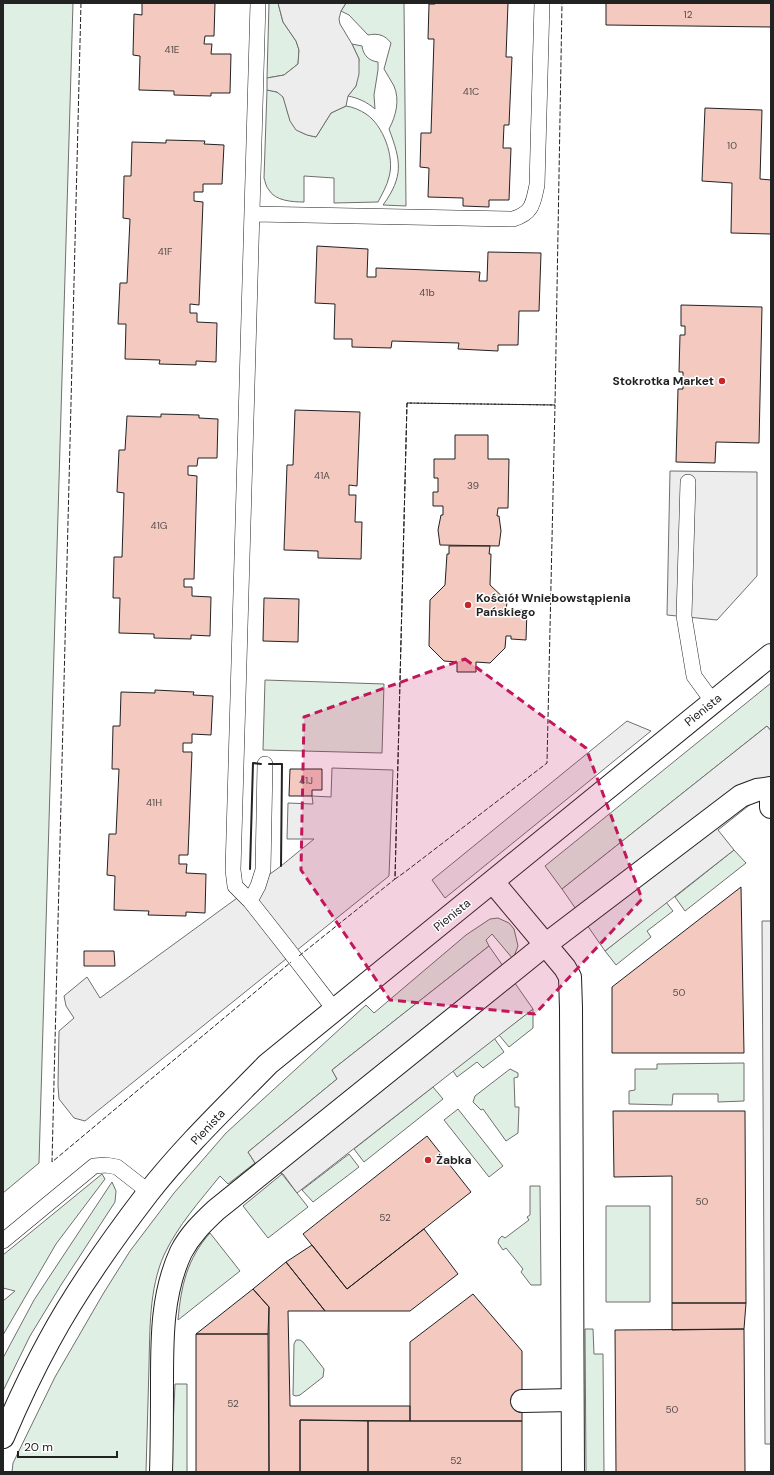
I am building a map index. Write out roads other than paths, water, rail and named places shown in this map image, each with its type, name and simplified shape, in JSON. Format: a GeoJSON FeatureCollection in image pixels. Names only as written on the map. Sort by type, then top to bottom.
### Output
{"type":"FeatureCollection","features":[{"type":"Feature","properties":{"kind":"street","name":"Pienista"},"geometry":{"type":"LineString","coordinates":[[3,1437],[22,1394],[49,1341],[111,1242],[149,1192],[209,1124],[268,1064],[771,655]]}},
{"type":"Feature","properties":{"kind":"street"},"geometry":{"type":"LineString","coordinates":[[161,1472],[162,1338],[165,1306],[171,1280],[181,1252],[194,1231],[216,1210],[545,945],[741,796],[757,790],[771,788],[771,807]]}},
{"type":"Feature","properties":{"kind":"street"},"geometry":{"type":"LineString","coordinates":[[492,882],[565,968],[570,977],[573,1472]]}},
{"type":"Feature","properties":{"kind":"street"},"geometry":{"type":"LineString","coordinates":[[522,1401],[572,1400]]}},
{"type":"Feature","properties":{"kind":"lane"},"geometry":{"type":"LineString","coordinates":[[258,3],[233,870],[235,886],[250,901],[334,1009]]}},
{"type":"Feature","properties":{"kind":"lane"},"geometry":{"type":"LineString","coordinates":[[252,214],[513,219],[523,216],[529,211],[534,200],[537,185],[542,3]]}},
{"type":"Feature","properties":{"kind":"lane"},"geometry":{"type":"LineString","coordinates":[[688,482],[684,616],[694,676],[713,702]]}},
{"type":"Feature","properties":{"kind":"lane"},"geometry":{"type":"LineString","coordinates":[[250,901],[258,886],[263,870],[265,764]]}},
{"type":"Feature","properties":{"kind":"lane"},"geometry":{"type":"LineString","coordinates":[[3,1241],[94,1166],[106,1165],[117,1167],[149,1192]]}},
{"type":"Feature","properties":{"kind":"place","name":"Stokrotka Market"},"geometry":{"type":"Point","coordinates":[722,381]}},
{"type":"Feature","properties":{"kind":"place","name":"Kościół Wniebowstąpienia Pańskiego"},"geometry":{"type":"Point","coordinates":[468,605]}},
{"type":"Feature","properties":{"kind":"place","name":"Żabka"},"geometry":{"type":"Point","coordinates":[428,1160]}}]}
